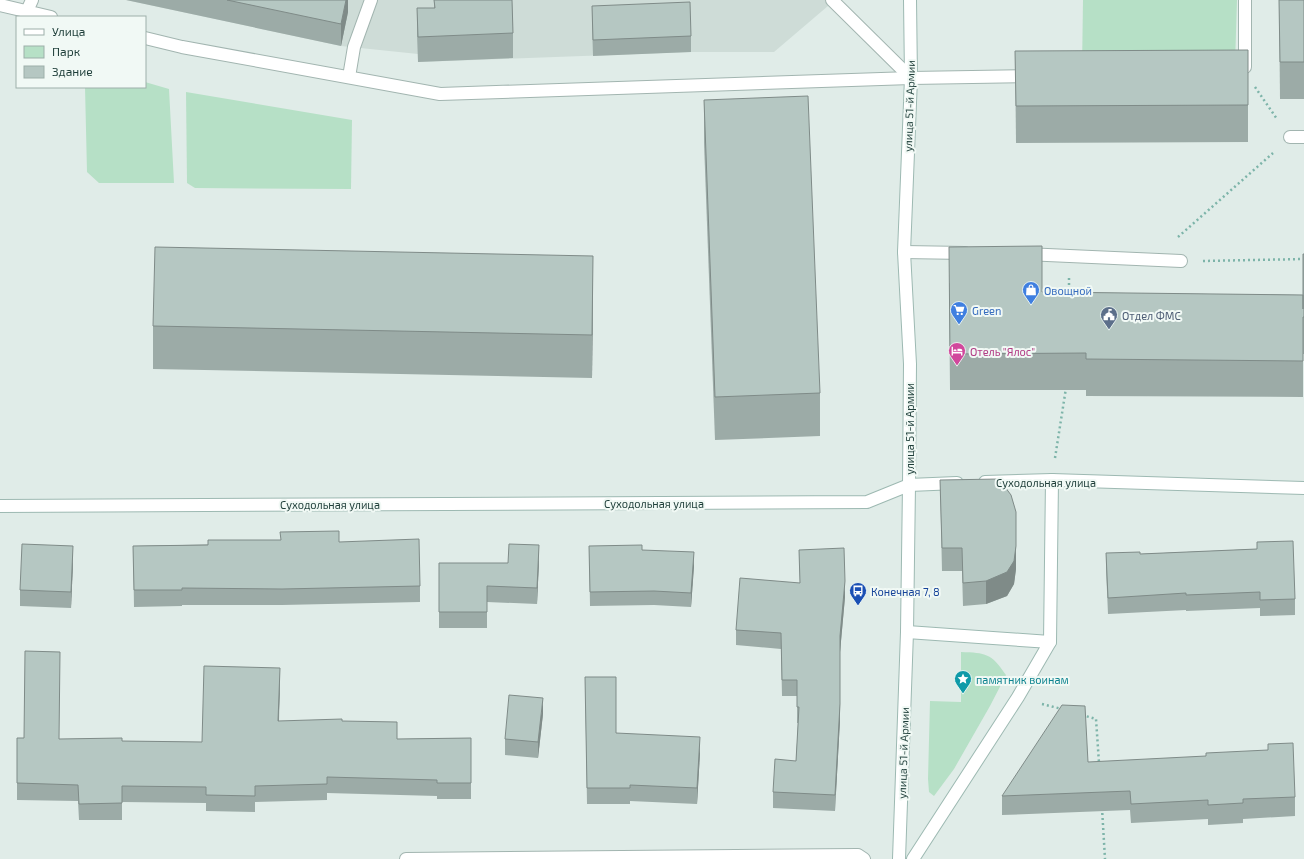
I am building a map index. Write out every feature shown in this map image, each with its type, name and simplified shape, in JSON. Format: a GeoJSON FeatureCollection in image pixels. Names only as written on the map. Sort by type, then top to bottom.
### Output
{"type":"FeatureCollection","features":[{"type":"Feature","properties":{"kind":"street"},"geometry":{"type":"LineString","coordinates":[[27,12],[32,0]]}},
{"type":"Feature","properties":{"kind":"street"},"geometry":{"type":"LineString","coordinates":[[349,78],[354,47],[371,0]]}},
{"type":"Feature","properties":{"kind":"street"},"geometry":{"type":"LineString","coordinates":[[832,0],[911,78]]}},
{"type":"Feature","properties":{"kind":"street","name":"улица 51-й Армии"},"geometry":{"type":"LineString","coordinates":[[899,859],[907,632],[909,484],[910,364],[904,252],[911,78],[910,0]]}},
{"type":"Feature","properties":{"kind":"street"},"geometry":{"type":"LineString","coordinates":[[1241,72],[1245,0]]}},
{"type":"Feature","properties":{"kind":"street"},"geometry":{"type":"LineString","coordinates":[[0,5],[46,16]]}},
{"type":"Feature","properties":{"kind":"street"},"geometry":{"type":"LineString","coordinates":[[146,38],[182,47],[440,94],[911,78],[1043,76]]}},
{"type":"Feature","properties":{"kind":"street"},"geometry":{"type":"LineString","coordinates":[[1290,137],[1304,137]]}},
{"type":"Feature","properties":{"kind":"street"},"geometry":{"type":"LineString","coordinates":[[904,252],[975,253]]}},
{"type":"Feature","properties":{"kind":"street"},"geometry":{"type":"LineString","coordinates":[[1015,254],[1181,261]]}},
{"type":"Feature","properties":{"kind":"street"},"geometry":{"type":"LineString","coordinates":[[913,859],[1018,697],[1050,642],[1052,480]]}},
{"type":"Feature","properties":{"kind":"street","name":"Суходольная улица"},"geometry":{"type":"LineString","coordinates":[[0,506],[867,502],[909,484],[1052,480],[1304,488]]}},
{"type":"Feature","properties":{"kind":"street"},"geometry":{"type":"LineString","coordinates":[[907,632],[1050,642]]}},
{"type":"Feature","properties":{"kind":"street"},"geometry":{"type":"LineString","coordinates":[[406,859],[858,855],[864,859]]}},
{"type":"Feature","properties":{"kind":"path"},"geometry":{"type":"LineString","coordinates":[[1154,259],[1290,137],[1241,72]]}},
{"type":"Feature","properties":{"kind":"path"},"geometry":{"type":"LineString","coordinates":[[1068,301],[1070,256]]}},
{"type":"Feature","properties":{"kind":"path"},"geometry":{"type":"LineString","coordinates":[[1181,261],[1304,259]]}},
{"type":"Feature","properties":{"kind":"path"},"geometry":{"type":"LineString","coordinates":[[1052,480],[1066,384]]}},
{"type":"Feature","properties":{"kind":"path"},"geometry":{"type":"LineString","coordinates":[[1018,697],[1068,711]]}},
{"type":"Feature","properties":{"kind":"path"},"geometry":{"type":"LineString","coordinates":[[1075,713],[1096,719],[1099,766]]}},
{"type":"Feature","properties":{"kind":"path"},"geometry":{"type":"LineString","coordinates":[[1102,804],[1105,859]]}},
{"type":"Feature","properties":{"kind":"shaded area"},"geometry":{"type":"Polygon","coordinates":[[[126,0],[835,0],[774,52],[691,52],[418,62],[418,54],[341,46],[126,0]]]}},
{"type":"Feature","properties":{"kind":"green space"},"geometry":{"type":"Polygon","coordinates":[[[1083,0],[1237,0],[1235,64],[1082,69],[1083,0]]]}},
{"type":"Feature","properties":{"kind":"green space"},"geometry":{"type":"Polygon","coordinates":[[[146,82],[169,89],[174,183],[99,183],[87,172],[85,88],[146,88],[146,82]]]}},
{"type":"Feature","properties":{"kind":"green space"},"geometry":{"type":"Polygon","coordinates":[[[186,92],[352,120],[351,189],[195,188],[187,183],[186,92]]]}},
{"type":"Feature","properties":{"kind":"green space"},"geometry":{"type":"Polygon","coordinates":[[[961,652],[982,654],[992,658],[1006,675],[954,769],[934,796],[929,792],[928,779],[930,701],[961,702],[961,652]]]}},
{"type":"Feature","properties":{"kind":"building"},"geometry":{"type":"Polygon","coordinates":[[[227,0],[346,0],[341,24],[227,0]]]}},
{"type":"Feature","properties":{"kind":"building"},"geometry":{"type":"Polygon","coordinates":[[[434,0],[512,0],[513,33],[418,37],[417,8],[435,8],[434,0]]]}},
{"type":"Feature","properties":{"kind":"building"},"geometry":{"type":"Polygon","coordinates":[[[1279,0],[1304,0],[1304,62],[1280,62],[1279,0]]]}},
{"type":"Feature","properties":{"kind":"building"},"geometry":{"type":"Polygon","coordinates":[[[690,2],[691,36],[593,40],[592,6],[690,2]]]}},
{"type":"Feature","properties":{"kind":"building"},"geometry":{"type":"Polygon","coordinates":[[[1248,50],[1248,105],[1016,106],[1015,51],[1248,50]]]}},
{"type":"Feature","properties":{"kind":"building"},"geometry":{"type":"Polygon","coordinates":[[[808,96],[820,393],[715,397],[704,100],[808,96]]]}},
{"type":"Feature","properties":{"kind":"building"},"geometry":{"type":"Polygon","coordinates":[[[1042,246],[1042,292],[1303,295],[1304,254],[1303,361],[1086,359],[1086,353],[950,354],[949,247],[1042,246]]]}},
{"type":"Feature","properties":{"kind":"building"},"geometry":{"type":"Polygon","coordinates":[[[155,247],[593,256],[592,335],[153,326],[155,247]]]}},
{"type":"Feature","properties":{"kind":"building"},"geometry":{"type":"Polygon","coordinates":[[[999,479],[1011,495],[1016,512],[1016,546],[1014,561],[1007,572],[986,581],[963,583],[962,548],[942,548],[940,480],[999,479]]]}},
{"type":"Feature","properties":{"kind":"building"},"geometry":{"type":"Polygon","coordinates":[[[339,531],[339,542],[419,539],[420,586],[282,589],[182,588],[182,590],[134,590],[133,546],[208,545],[208,540],[281,540],[280,532],[339,531]]]}},
{"type":"Feature","properties":{"kind":"building"},"geometry":{"type":"Polygon","coordinates":[[[1293,541],[1295,599],[1260,600],[1260,592],[1186,595],[1186,593],[1108,598],[1106,553],[1140,552],[1140,554],[1257,549],[1257,542],[1293,541]]]}},
{"type":"Feature","properties":{"kind":"building"},"geometry":{"type":"Polygon","coordinates":[[[22,544],[73,546],[71,592],[20,590],[22,544]]]}},
{"type":"Feature","properties":{"kind":"building"},"geometry":{"type":"Polygon","coordinates":[[[509,544],[539,545],[537,588],[487,586],[487,612],[439,612],[439,563],[508,563],[509,544]]]}},
{"type":"Feature","properties":{"kind":"building"},"geometry":{"type":"Polygon","coordinates":[[[642,545],[642,550],[694,552],[691,593],[654,591],[590,592],[589,546],[642,545]]]}},
{"type":"Feature","properties":{"kind":"building"},"geometry":{"type":"Polygon","coordinates":[[[844,548],[845,581],[840,636],[840,704],[835,795],[773,792],[775,759],[796,761],[799,707],[797,707],[797,680],[782,680],[781,633],[736,630],[740,578],[800,583],[799,550],[844,548]]]}},
{"type":"Feature","properties":{"kind":"building"},"geometry":{"type":"Polygon","coordinates":[[[25,651],[60,652],[59,739],[122,738],[122,741],[202,742],[204,666],[280,668],[278,721],[342,719],[342,721],[397,722],[397,739],[471,738],[471,783],[437,783],[437,780],[327,777],[327,784],[255,786],[255,796],[206,795],[206,787],[122,786],[122,803],[79,804],[78,785],[17,783],[17,738],[24,738],[25,651]]]}},
{"type":"Feature","properties":{"kind":"building"},"geometry":{"type":"Polygon","coordinates":[[[585,677],[616,677],[616,733],[700,737],[697,788],[630,785],[630,788],[587,788],[585,677]]]}},
{"type":"Feature","properties":{"kind":"building"},"geometry":{"type":"Polygon","coordinates":[[[509,695],[543,698],[538,742],[505,739],[509,695]]]}},
{"type":"Feature","properties":{"kind":"building"},"geometry":{"type":"Polygon","coordinates":[[[1062,705],[1085,706],[1088,762],[1206,756],[1206,753],[1268,750],[1268,744],[1293,743],[1295,797],[1243,799],[1243,803],[1208,805],[1208,800],[1131,804],[1130,791],[1002,796],[1062,705]]]}},
{"type":"Feature","properties":{"kind":"place","name":"Овощной"},"geometry":{"type":"Point","coordinates":[1031,305]}},
{"type":"Feature","properties":{"kind":"place","name":"Green"},"geometry":{"type":"Point","coordinates":[959,325]}},
{"type":"Feature","properties":{"kind":"place","name":"Отдел ФМС"},"geometry":{"type":"Point","coordinates":[1109,330]}},
{"type":"Feature","properties":{"kind":"place","name":"Отель \"Ялос\""},"geometry":{"type":"Point","coordinates":[957,366]}},
{"type":"Feature","properties":{"kind":"place","name":"Конечная 7, 8"},"geometry":{"type":"Point","coordinates":[858,606]}},
{"type":"Feature","properties":{"kind":"place","name":"памятник воинам"},"geometry":{"type":"Point","coordinates":[963,694]}}]}
